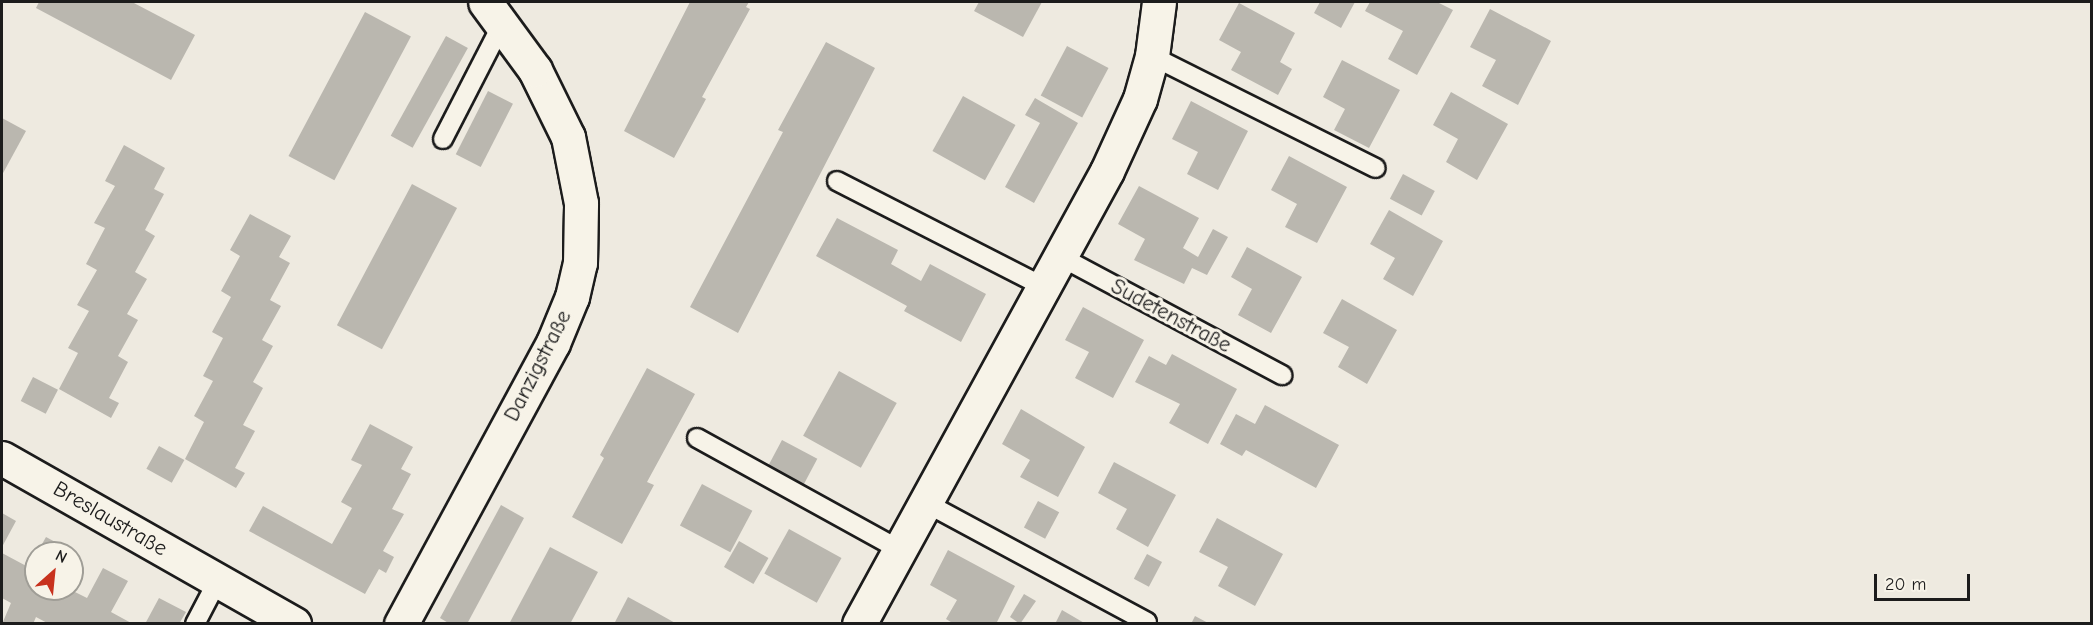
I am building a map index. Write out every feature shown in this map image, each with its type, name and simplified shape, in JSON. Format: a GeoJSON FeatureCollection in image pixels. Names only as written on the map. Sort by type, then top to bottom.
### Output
{"type":"FeatureCollection","features":[{"type":"Feature","properties":{"kind":"street"},"geometry":{"type":"LineString","coordinates":[[859,624],[1044,288],[1126,133],[1152,56],[1159,2]]}},
{"type":"Feature","properties":{"kind":"street","name":"Danzigstraße"},"geometry":{"type":"LineString","coordinates":[[401,624],[553,343],[572,297],[580,263],[582,203],[568,137],[535,70],[494,13]]}},
{"type":"Feature","properties":{"kind":"street","name":"Breslaustraße"},"geometry":{"type":"LineString","coordinates":[[2,458],[294,624]]}},
{"type":"Feature","properties":{"kind":"lane"},"geometry":{"type":"LineString","coordinates":[[443,139],[494,13]]}},
{"type":"Feature","properties":{"kind":"lane"},"geometry":{"type":"LineString","coordinates":[[1152,56],[1376,168]]}},
{"type":"Feature","properties":{"kind":"lane"},"geometry":{"type":"LineString","coordinates":[[837,181],[1044,288]]}},
{"type":"Feature","properties":{"kind":"lane","name":"Sudetenstraße"},"geometry":{"type":"LineString","coordinates":[[1060,256],[1282,375]]}},
{"type":"Feature","properties":{"kind":"lane"},"geometry":{"type":"LineString","coordinates":[[697,438],[900,550]]}},
{"type":"Feature","properties":{"kind":"lane"},"geometry":{"type":"LineString","coordinates":[[926,503],[1147,622]]}},
{"type":"Feature","properties":{"kind":"lane"},"geometry":{"type":"LineString","coordinates":[[195,624],[218,580]]}},
{"type":"Feature","properties":{"kind":"building"},"geometry":{"type":"Polygon","coordinates":[[[39,2],[132,2],[195,35],[171,80],[36,8],[39,2]]]}},
{"type":"Feature","properties":{"kind":"building"},"geometry":{"type":"Polygon","coordinates":[[[690,2],[749,2],[746,7],[750,9],[702,97],[706,99],[674,158],[624,131],[690,2]]]}},
{"type":"Feature","properties":{"kind":"building"},"geometry":{"type":"Polygon","coordinates":[[[979,2],[1042,2],[1023,37],[974,11],[979,2]]]}},
{"type":"Feature","properties":{"kind":"building"},"geometry":{"type":"Polygon","coordinates":[[[1320,2],[1355,2],[1341,28],[1314,13],[1320,2]]]}},
{"type":"Feature","properties":{"kind":"building"},"geometry":{"type":"Polygon","coordinates":[[[1370,2],[1437,2],[1453,10],[1417,75],[1388,59],[1403,31],[1365,11],[1370,2]]]}},
{"type":"Feature","properties":{"kind":"building"},"geometry":{"type":"Polygon","coordinates":[[[1239,3],[1295,33],[1280,62],[1292,69],[1278,95],[1231,70],[1241,52],[1219,40],[1239,3]]]}},
{"type":"Feature","properties":{"kind":"building"},"geometry":{"type":"Polygon","coordinates":[[[1490,9],[1551,41],[1518,105],[1482,86],[1496,60],[1470,47],[1490,9]]]}},
{"type":"Feature","properties":{"kind":"building"},"geometry":{"type":"Polygon","coordinates":[[[365,12],[411,36],[334,180],[288,156],[365,12]]]}},
{"type":"Feature","properties":{"kind":"building"},"geometry":{"type":"Polygon","coordinates":[[[446,36],[468,48],[413,148],[391,136],[446,36]]]}},
{"type":"Feature","properties":{"kind":"building"},"geometry":{"type":"Polygon","coordinates":[[[826,42],[875,68],[738,333],[690,307],[783,132],[778,130],[826,42]]]}},
{"type":"Feature","properties":{"kind":"building"},"geometry":{"type":"Polygon","coordinates":[[[1067,46],[1108,68],[1082,118],[1041,95],[1067,46]]]}},
{"type":"Feature","properties":{"kind":"building"},"geometry":{"type":"Polygon","coordinates":[[[1342,60],[1400,90],[1369,148],[1334,130],[1345,109],[1323,97],[1342,60]]]}},
{"type":"Feature","properties":{"kind":"building"},"geometry":{"type":"Polygon","coordinates":[[[488,91],[513,104],[481,167],[456,154],[488,91]]]}},
{"type":"Feature","properties":{"kind":"building"},"geometry":{"type":"Polygon","coordinates":[[[1451,92],[1508,124],[1477,180],[1446,162],[1458,139],[1433,125],[1451,92]]]}},
{"type":"Feature","properties":{"kind":"building"},"geometry":{"type":"Polygon","coordinates":[[[963,96],[1015,125],[985,180],[932,151],[963,96]]]}},
{"type":"Feature","properties":{"kind":"building"},"geometry":{"type":"Polygon","coordinates":[[[1035,98],[1078,123],[1034,203],[1005,187],[1040,123],[1025,115],[1035,98]]]}},
{"type":"Feature","properties":{"kind":"building"},"geometry":{"type":"Polygon","coordinates":[[[1191,101],[1248,131],[1218,190],[1187,174],[1198,152],[1172,139],[1191,101]]]}},
{"type":"Feature","properties":{"kind":"building"},"geometry":{"type":"Polygon","coordinates":[[[2,118],[26,131],[2,175],[2,118]]]}},
{"type":"Feature","properties":{"kind":"building"},"geometry":{"type":"Polygon","coordinates":[[[124,145],[165,168],[154,189],[164,194],[145,230],[155,236],[135,272],[147,279],[127,314],[138,320],[118,356],[128,362],[109,398],[119,403],[111,418],[59,389],[78,353],[68,348],[89,311],[77,305],[97,270],[86,264],[105,228],[94,223],[115,186],[105,181],[124,145]]]}},
{"type":"Feature","properties":{"kind":"building"},"geometry":{"type":"Polygon","coordinates":[[[1289,156],[1347,187],[1317,243],[1285,227],[1297,204],[1271,190],[1289,156]]]}},
{"type":"Feature","properties":{"kind":"building"},"geometry":{"type":"Polygon","coordinates":[[[1403,174],[1435,191],[1422,216],[1390,199],[1403,174]]]}},
{"type":"Feature","properties":{"kind":"building"},"geometry":{"type":"Polygon","coordinates":[[[412,184],[457,208],[382,349],[337,325],[412,184]]]}},
{"type":"Feature","properties":{"kind":"building"},"geometry":{"type":"Polygon","coordinates":[[[1139,186],[1199,218],[1183,248],[1198,257],[1213,229],[1228,237],[1207,275],[1192,268],[1184,284],[1134,260],[1145,239],[1118,224],[1139,186]]]}},
{"type":"Feature","properties":{"kind":"building"},"geometry":{"type":"Polygon","coordinates":[[[1389,210],[1443,241],[1413,296],[1383,279],[1395,258],[1370,244],[1389,210]]]}},
{"type":"Feature","properties":{"kind":"building"},"geometry":{"type":"Polygon","coordinates":[[[250,214],[291,236],[279,257],[290,263],[270,300],[281,306],[262,340],[273,346],[253,382],[263,388],[243,425],[255,431],[235,468],[245,473],[236,488],[185,459],[204,422],[194,416],[213,381],[203,376],[223,338],[212,332],[231,297],[221,291],[240,256],[230,250],[250,214]]]}},
{"type":"Feature","properties":{"kind":"building"},"geometry":{"type":"Polygon","coordinates":[[[837,218],[898,250],[891,264],[921,281],[930,264],[986,294],[961,342],[904,311],[907,306],[816,256],[837,218]]]}},
{"type":"Feature","properties":{"kind":"building"},"geometry":{"type":"Polygon","coordinates":[[[1247,247],[1302,277],[1271,333],[1238,315],[1252,289],[1231,277],[1247,247]]]}},
{"type":"Feature","properties":{"kind":"building"},"geometry":{"type":"Polygon","coordinates":[[[1342,299],[1397,330],[1367,384],[1338,367],[1349,347],[1323,333],[1342,299]]]}},
{"type":"Feature","properties":{"kind":"building"},"geometry":{"type":"Polygon","coordinates":[[[1083,307],[1144,340],[1113,398],[1075,378],[1089,352],[1065,340],[1083,307]]]}},
{"type":"Feature","properties":{"kind":"building"},"geometry":{"type":"Polygon","coordinates":[[[1172,354],[1237,389],[1208,444],[1169,423],[1180,404],[1135,382],[1149,356],[1166,365],[1172,354]]]}},
{"type":"Feature","properties":{"kind":"building"},"geometry":{"type":"Polygon","coordinates":[[[647,368],[695,394],[647,482],[654,485],[622,544],[572,517],[604,458],[600,455],[647,368]]]}},
{"type":"Feature","properties":{"kind":"building"},"geometry":{"type":"Polygon","coordinates":[[[839,371],[897,403],[861,468],[803,436],[839,371]]]}},
{"type":"Feature","properties":{"kind":"building"},"geometry":{"type":"Polygon","coordinates":[[[33,377],[58,390],[46,414],[21,401],[33,377]]]}},
{"type":"Feature","properties":{"kind":"building"},"geometry":{"type":"Polygon","coordinates":[[[1265,405],[1339,445],[1316,488],[1246,450],[1242,456],[1220,444],[1236,414],[1255,424],[1265,405]]]}},
{"type":"Feature","properties":{"kind":"building"},"geometry":{"type":"Polygon","coordinates":[[[1021,409],[1085,447],[1058,497],[1020,477],[1030,460],[1002,444],[1021,409]]]}},
{"type":"Feature","properties":{"kind":"building"},"geometry":{"type":"Polygon","coordinates":[[[370,424],[413,447],[401,469],[411,474],[392,509],[404,514],[383,551],[394,557],[386,573],[379,569],[365,594],[249,531],[263,506],[332,544],[352,508],[341,502],[362,465],[351,460],[370,424]]]}},
{"type":"Feature","properties":{"kind":"building"},"geometry":{"type":"Polygon","coordinates":[[[782,440],[817,459],[803,486],[767,467],[782,440]]]}},
{"type":"Feature","properties":{"kind":"building"},"geometry":{"type":"Polygon","coordinates":[[[159,446],[184,460],[172,483],[146,469],[159,446]]]}},
{"type":"Feature","properties":{"kind":"building"},"geometry":{"type":"Polygon","coordinates":[[[1114,462],[1176,495],[1148,547],[1116,529],[1127,509],[1098,493],[1114,462]]]}},
{"type":"Feature","properties":{"kind":"building"},"geometry":{"type":"Polygon","coordinates":[[[702,484],[752,511],[730,552],[680,525],[702,484]]]}},
{"type":"Feature","properties":{"kind":"building"},"geometry":{"type":"Polygon","coordinates":[[[1038,501],[1059,512],[1045,539],[1024,527],[1038,501]]]}},
{"type":"Feature","properties":{"kind":"building"},"geometry":{"type":"Polygon","coordinates":[[[501,505],[524,518],[467,624],[450,624],[440,618],[501,505]]]}},
{"type":"Feature","properties":{"kind":"building"},"geometry":{"type":"Polygon","coordinates":[[[2,513],[16,521],[2,547],[2,513]]]}},
{"type":"Feature","properties":{"kind":"building"},"geometry":{"type":"Polygon","coordinates":[[[1217,518],[1283,554],[1255,606],[1218,586],[1228,567],[1199,552],[1217,518]]]}},
{"type":"Feature","properties":{"kind":"building"},"geometry":{"type":"Polygon","coordinates":[[[789,529],[841,558],[817,603],[764,574],[789,529]]]}},
{"type":"Feature","properties":{"kind":"building"},"geometry":{"type":"Polygon","coordinates":[[[739,541],[768,558],[753,584],[724,567],[739,541]]]}},
{"type":"Feature","properties":{"kind":"building"},"geometry":{"type":"Polygon","coordinates":[[[550,547],[598,572],[570,624],[509,624],[550,547]]]}},
{"type":"Feature","properties":{"kind":"building"},"geometry":{"type":"Polygon","coordinates":[[[948,550],[1015,586],[996,624],[954,624],[946,619],[957,600],[930,585],[948,550]]]}},
{"type":"Feature","properties":{"kind":"building"},"geometry":{"type":"Polygon","coordinates":[[[2,553],[24,565],[24,601],[84,601],[84,596],[87,598],[103,568],[128,581],[111,612],[133,624],[49,624],[36,617],[33,624],[2,624],[11,603],[2,598],[2,553]]]}},
{"type":"Feature","properties":{"kind":"building"},"geometry":{"type":"Polygon","coordinates":[[[1147,554],[1162,562],[1149,587],[1134,579],[1147,554]]]}},
{"type":"Feature","properties":{"kind":"building"},"geometry":{"type":"Polygon","coordinates":[[[1024,594],[1036,601],[1020,624],[1010,617],[1024,594]]]}},
{"type":"Feature","properties":{"kind":"building"},"geometry":{"type":"Polygon","coordinates":[[[628,597],[652,610],[677,624],[614,624],[628,597]]]}},
{"type":"Feature","properties":{"kind":"building"},"geometry":{"type":"Polygon","coordinates":[[[159,598],[186,612],[179,624],[145,624],[159,598]]]}},
{"type":"Feature","properties":{"kind":"building"},"geometry":{"type":"Polygon","coordinates":[[[1062,610],[1086,624],[1055,624],[1062,610]]]}},
{"type":"Feature","properties":{"kind":"building"},"geometry":{"type":"Polygon","coordinates":[[[1195,616],[1210,624],[1191,624],[1195,616]]]}}]}
